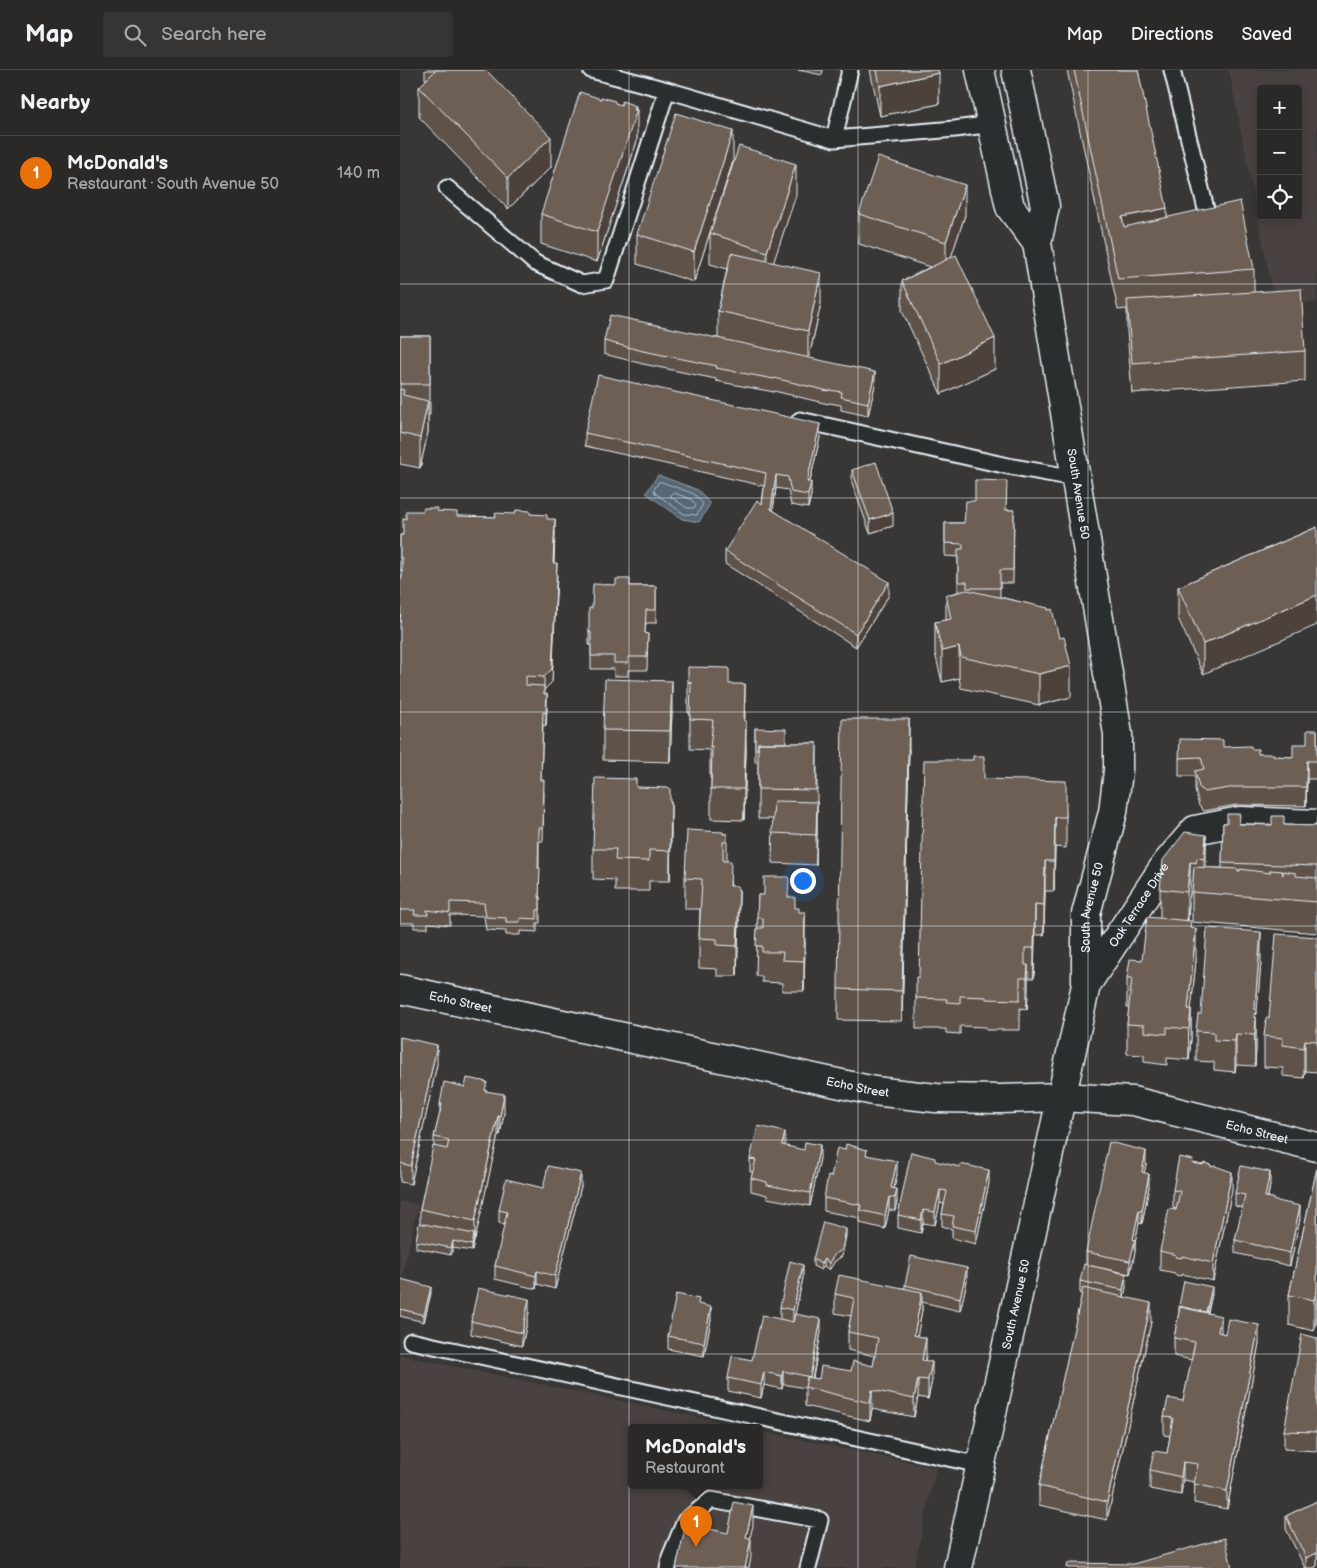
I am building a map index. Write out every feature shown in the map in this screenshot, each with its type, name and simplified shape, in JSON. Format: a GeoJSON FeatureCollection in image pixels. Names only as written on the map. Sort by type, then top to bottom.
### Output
{"type":"FeatureCollection","features":[{"type":"Feature","properties":{"kind":"street","name":"South Avenue 50"},"geometry":{"type":"LineString","coordinates":[[980,70],[1010,207],[1037,243]]}},
{"type":"Feature","properties":{"kind":"street","name":"South Avenue 50"},"geometry":{"type":"LineString","coordinates":[[958,1568],[1086,985],[1086,914],[1113,812],[1118,770],[1118,734],[1037,243],[1045,206],[1016,70]]}},
{"type":"Feature","properties":{"kind":"street","name":"Oak Terrace Drive"},"geometry":{"type":"LineString","coordinates":[[1086,985],[1166,864],[1195,830],[1240,821],[1317,824]]}},
{"type":"Feature","properties":{"kind":"street","name":"Echo Street"},"geometry":{"type":"LineString","coordinates":[[400,989],[874,1091],[936,1098],[1000,1099],[1060,1097],[1133,1101],[1317,1147]]}},
{"type":"Feature","properties":{"kind":"lane"},"geometry":{"type":"LineString","coordinates":[[592,70],[834,139],[992,124]]}},
{"type":"Feature","properties":{"kind":"lane"},"geometry":{"type":"LineString","coordinates":[[834,139],[850,70]]}},
{"type":"Feature","properties":{"kind":"lane"},"geometry":{"type":"LineString","coordinates":[[1172,70],[1206,209]]}},
{"type":"Feature","properties":{"kind":"lane"},"geometry":{"type":"LineString","coordinates":[[447,188],[535,263],[582,284],[606,280],[667,90]]}},
{"type":"Feature","properties":{"kind":"lane"},"geometry":{"type":"LineString","coordinates":[[786,417],[1008,466],[1076,478]]}},
{"type":"Feature","properties":{"kind":"lane"},"geometry":{"type":"LineString","coordinates":[[411,1342],[980,1465]]}},
{"type":"Feature","properties":{"kind":"lane"},"geometry":{"type":"LineString","coordinates":[[668,1568],[670,1557],[685,1521],[711,1500],[820,1520],[808,1568]]}},
{"type":"Feature","properties":{"kind":"shaded area"},"geometry":{"type":"Polygon","coordinates":[[[1229,70],[1317,70],[1317,302],[1275,305],[1258,220],[1302,220],[1302,85],[1257,85],[1257,213],[1229,70]]]}},
{"type":"Feature","properties":{"kind":"shaded area"},"geometry":{"type":"Polygon","coordinates":[[[400,1201],[418,1205],[400,1286],[400,1201]]]}},
{"type":"Feature","properties":{"kind":"shaded area"},"geometry":{"type":"Polygon","coordinates":[[[400,1355],[730,1424],[628,1424],[628,1489],[763,1489],[763,1432],[936,1468],[914,1568],[400,1568],[400,1355]]]}},
{"type":"Feature","properties":{"kind":"water"},"geometry":{"type":"Polygon","coordinates":[[[658,475],[698,490],[710,504],[699,522],[682,519],[646,493],[658,475]]]}},
{"type":"Feature","properties":{"kind":"building"},"geometry":{"type":"Polygon","coordinates":[[[436,70],[486,70],[551,137],[508,178],[419,87],[436,70]]]}},
{"type":"Feature","properties":{"kind":"building"},"geometry":{"type":"Polygon","coordinates":[[[877,70],[938,70],[939,73],[880,86],[877,70]]]}},
{"type":"Feature","properties":{"kind":"building"},"geometry":{"type":"Polygon","coordinates":[[[1074,70],[1138,70],[1167,208],[1122,217],[1124,227],[1240,201],[1254,269],[1118,279],[1074,70]]]}},
{"type":"Feature","properties":{"kind":"building"},"geometry":{"type":"Polygon","coordinates":[[[580,92],[601,99],[601,97],[615,101],[615,103],[621,105],[622,101],[636,106],[634,110],[637,110],[597,232],[541,214],[580,92]]]}},
{"type":"Feature","properties":{"kind":"building"},"geometry":{"type":"Polygon","coordinates":[[[676,113],[733,131],[694,252],[637,234],[676,113]]]}},
{"type":"Feature","properties":{"kind":"building"},"geometry":{"type":"Polygon","coordinates":[[[739,146],[796,164],[767,252],[710,233],[739,146]]]}},
{"type":"Feature","properties":{"kind":"building"},"geometry":{"type":"Polygon","coordinates":[[[878,157],[965,185],[946,242],[859,214],[878,157]]]}},
{"type":"Feature","properties":{"kind":"building"},"geometry":{"type":"Polygon","coordinates":[[[731,253],[821,273],[808,331],[718,311],[731,253]]]}},
{"type":"Feature","properties":{"kind":"building"},"geometry":{"type":"Polygon","coordinates":[[[956,255],[995,338],[941,364],[902,281],[956,255]]]}},
{"type":"Feature","properties":{"kind":"building"},"geometry":{"type":"Polygon","coordinates":[[[1301,289],[1305,351],[1132,363],[1127,300],[1301,289]]]}},
{"type":"Feature","properties":{"kind":"building"},"geometry":{"type":"Polygon","coordinates":[[[610,315],[875,372],[868,403],[841,397],[842,392],[828,391],[774,378],[716,368],[717,366],[604,341],[610,315]]]}},
{"type":"Feature","properties":{"kind":"building"},"geometry":{"type":"Polygon","coordinates":[[[400,336],[430,336],[430,384],[400,384],[400,336]]]}},
{"type":"Feature","properties":{"kind":"building"},"geometry":{"type":"Polygon","coordinates":[[[598,375],[820,424],[807,482],[811,482],[808,495],[791,492],[788,477],[776,475],[771,509],[889,582],[856,634],[725,551],[757,500],[762,504],[766,473],[585,433],[598,375]]]}},
{"type":"Feature","properties":{"kind":"building"},"geometry":{"type":"Polygon","coordinates":[[[400,389],[404,390],[403,395],[428,401],[420,438],[400,433],[400,389]]]}},
{"type":"Feature","properties":{"kind":"building"},"geometry":{"type":"Polygon","coordinates":[[[876,462],[893,513],[870,520],[852,470],[876,462]]]}},
{"type":"Feature","properties":{"kind":"building"},"geometry":{"type":"Polygon","coordinates":[[[975,480],[1007,481],[1006,510],[1014,510],[1013,570],[1000,570],[1000,588],[967,588],[967,582],[958,582],[958,549],[963,549],[963,544],[945,543],[945,523],[964,523],[966,501],[975,501],[975,480]]]}},
{"type":"Feature","properties":{"kind":"building"},"geometry":{"type":"Polygon","coordinates":[[[424,508],[437,508],[437,511],[457,512],[457,516],[496,517],[495,513],[515,514],[516,510],[530,511],[530,514],[547,515],[547,519],[555,519],[553,563],[557,563],[552,669],[544,677],[526,676],[526,685],[544,686],[544,694],[547,694],[546,713],[543,712],[541,780],[544,780],[543,828],[539,828],[540,910],[537,910],[537,919],[520,918],[520,922],[506,922],[506,918],[486,917],[484,903],[450,902],[450,913],[427,910],[428,915],[414,915],[415,910],[400,910],[400,579],[402,579],[402,558],[400,558],[400,535],[403,535],[403,518],[406,519],[406,511],[423,511],[424,508]]]}},
{"type":"Feature","properties":{"kind":"building"},"geometry":{"type":"Polygon","coordinates":[[[1317,527],[1317,595],[1203,644],[1178,587],[1317,527]]]}},
{"type":"Feature","properties":{"kind":"building"},"geometry":{"type":"Polygon","coordinates":[[[616,579],[630,579],[630,586],[656,586],[656,610],[646,610],[647,657],[628,657],[628,663],[614,663],[614,656],[591,656],[589,608],[592,608],[593,584],[616,585],[616,579]]]}},
{"type":"Feature","properties":{"kind":"building"},"geometry":{"type":"Polygon","coordinates":[[[967,590],[1048,608],[1048,610],[1052,609],[1059,638],[1064,637],[1071,666],[1039,674],[961,657],[959,647],[942,651],[935,622],[951,619],[946,595],[967,590]]]}},
{"type":"Feature","properties":{"kind":"building"},"geometry":{"type":"Polygon","coordinates":[[[688,667],[729,668],[729,684],[745,684],[744,789],[711,789],[712,747],[710,748],[713,720],[690,719],[691,682],[688,682],[688,667]]]}},
{"type":"Feature","properties":{"kind":"building"},"geometry":{"type":"Polygon","coordinates":[[[605,679],[672,681],[670,731],[603,730],[605,679]]]}},
{"type":"Feature","properties":{"kind":"building"},"geometry":{"type":"Polygon","coordinates":[[[842,719],[909,719],[902,991],[838,989],[842,719]]]}},
{"type":"Feature","properties":{"kind":"building"},"geometry":{"type":"Polygon","coordinates":[[[755,728],[786,729],[786,743],[758,743],[758,749],[755,749],[755,728]]]}},
{"type":"Feature","properties":{"kind":"building"},"geometry":{"type":"Polygon","coordinates":[[[1307,730],[1317,730],[1317,761],[1307,761],[1306,787],[1236,787],[1204,792],[1199,787],[1195,771],[1204,769],[1201,757],[1179,758],[1180,739],[1223,740],[1223,747],[1251,746],[1251,749],[1258,749],[1258,754],[1293,757],[1293,744],[1307,744],[1307,730]]]}},
{"type":"Feature","properties":{"kind":"building"},"geometry":{"type":"Polygon","coordinates":[[[758,743],[817,743],[816,790],[758,789],[758,743]]]}},
{"type":"Feature","properties":{"kind":"building"},"geometry":{"type":"Polygon","coordinates":[[[973,756],[984,756],[984,779],[1066,781],[1066,817],[1055,817],[1054,861],[1045,861],[1044,905],[1035,904],[1034,948],[1025,948],[1025,965],[1028,965],[1027,978],[1020,978],[1020,1000],[960,996],[960,1003],[946,1002],[947,999],[916,998],[916,977],[919,977],[924,760],[973,760],[973,756]]]}},
{"type":"Feature","properties":{"kind":"building"},"geometry":{"type":"Polygon","coordinates":[[[595,778],[636,779],[636,787],[670,788],[670,851],[649,850],[649,861],[615,860],[616,849],[593,849],[595,778]]]}},
{"type":"Feature","properties":{"kind":"building"},"geometry":{"type":"Polygon","coordinates":[[[774,801],[817,802],[816,835],[772,833],[774,801]]]}},
{"type":"Feature","properties":{"kind":"building"},"geometry":{"type":"Polygon","coordinates":[[[1227,814],[1240,814],[1239,824],[1272,825],[1272,816],[1284,816],[1284,825],[1316,826],[1317,817],[1317,866],[1222,863],[1223,823],[1227,823],[1227,814]]]}},
{"type":"Feature","properties":{"kind":"building"},"geometry":{"type":"Polygon","coordinates":[[[687,830],[723,832],[723,834],[727,834],[726,842],[723,842],[723,861],[731,861],[730,886],[738,886],[739,890],[737,946],[717,945],[717,939],[699,938],[702,879],[685,878],[687,830]]]}},
{"type":"Feature","properties":{"kind":"building"},"geometry":{"type":"Polygon","coordinates":[[[1185,832],[1206,835],[1204,859],[1197,858],[1196,863],[1190,862],[1187,892],[1160,889],[1163,860],[1185,832]]]}},
{"type":"Feature","properties":{"kind":"building"},"geometry":{"type":"Polygon","coordinates":[[[1194,867],[1238,869],[1238,871],[1240,869],[1270,873],[1270,870],[1282,871],[1283,875],[1283,871],[1296,873],[1296,876],[1317,878],[1317,902],[1192,892],[1194,867]]]}},
{"type":"Feature","properties":{"kind":"building"},"geometry":{"type":"Polygon","coordinates":[[[764,877],[789,877],[788,897],[795,897],[795,908],[799,908],[799,912],[805,912],[804,961],[782,960],[783,952],[762,952],[762,946],[756,946],[757,928],[763,928],[763,918],[757,918],[758,895],[764,895],[764,877]]]}},
{"type":"Feature","properties":{"kind":"building"},"geometry":{"type":"Polygon","coordinates":[[[1147,917],[1191,921],[1190,928],[1196,929],[1188,1009],[1191,1009],[1189,1029],[1167,1027],[1167,1034],[1144,1032],[1144,1025],[1127,1024],[1132,978],[1127,978],[1130,959],[1142,960],[1147,917]]]}},
{"type":"Feature","properties":{"kind":"building"},"geometry":{"type":"Polygon","coordinates":[[[1207,928],[1261,932],[1254,1018],[1256,1018],[1255,1035],[1236,1034],[1235,1041],[1214,1040],[1214,1032],[1196,1031],[1198,1014],[1201,1014],[1207,928]]]}},
{"type":"Feature","properties":{"kind":"building"},"geometry":{"type":"Polygon","coordinates":[[[1276,934],[1317,937],[1317,1041],[1305,1040],[1304,1048],[1283,1045],[1283,1038],[1264,1036],[1266,1018],[1269,1018],[1276,934]]]}},
{"type":"Feature","properties":{"kind":"building"},"geometry":{"type":"Polygon","coordinates":[[[400,1037],[437,1045],[411,1166],[400,1163],[400,1037]]]}},
{"type":"Feature","properties":{"kind":"building"},"geometry":{"type":"Polygon","coordinates":[[[467,1078],[487,1082],[485,1091],[504,1094],[475,1221],[420,1209],[433,1146],[447,1149],[449,1140],[434,1137],[442,1104],[440,1104],[444,1082],[465,1087],[467,1078]]]}},
{"type":"Feature","properties":{"kind":"building"},"geometry":{"type":"Polygon","coordinates":[[[758,1126],[785,1132],[782,1145],[804,1150],[805,1142],[820,1145],[810,1193],[767,1185],[767,1182],[751,1178],[756,1160],[750,1159],[758,1126]]]}},
{"type":"Feature","properties":{"kind":"building"},"geometry":{"type":"Polygon","coordinates":[[[1109,1142],[1146,1151],[1142,1172],[1149,1174],[1142,1211],[1139,1210],[1130,1261],[1086,1252],[1109,1142]]]}},
{"type":"Feature","properties":{"kind":"building"},"geometry":{"type":"Polygon","coordinates":[[[846,1144],[867,1150],[866,1155],[897,1161],[891,1188],[897,1189],[895,1198],[889,1197],[885,1216],[860,1210],[861,1205],[824,1198],[828,1176],[831,1177],[837,1148],[845,1150],[846,1144]]]}},
{"type":"Feature","properties":{"kind":"building"},"geometry":{"type":"Polygon","coordinates":[[[911,1152],[935,1158],[935,1161],[960,1167],[960,1164],[989,1170],[976,1231],[952,1226],[954,1216],[942,1214],[947,1191],[940,1190],[935,1212],[923,1210],[921,1220],[898,1215],[911,1152]]]}},
{"type":"Feature","properties":{"kind":"building"},"geometry":{"type":"Polygon","coordinates":[[[1179,1157],[1193,1160],[1192,1163],[1203,1165],[1204,1163],[1211,1165],[1211,1167],[1215,1166],[1232,1172],[1213,1263],[1182,1256],[1182,1258],[1175,1257],[1176,1255],[1160,1251],[1169,1209],[1176,1210],[1180,1191],[1173,1190],[1179,1157]]]}},
{"type":"Feature","properties":{"kind":"building"},"geometry":{"type":"Polygon","coordinates":[[[548,1166],[581,1173],[555,1276],[537,1271],[536,1276],[495,1266],[507,1212],[499,1210],[506,1179],[543,1188],[548,1166]]]}},
{"type":"Feature","properties":{"kind":"building"},"geometry":{"type":"Polygon","coordinates":[[[1241,1166],[1270,1172],[1265,1197],[1300,1206],[1290,1253],[1235,1240],[1245,1195],[1235,1193],[1241,1166]]]}},
{"type":"Feature","properties":{"kind":"building"},"geometry":{"type":"Polygon","coordinates":[[[1317,1168],[1317,1292],[1314,1300],[1289,1295],[1317,1168]]]}},
{"type":"Feature","properties":{"kind":"building"},"geometry":{"type":"Polygon","coordinates":[[[823,1222],[846,1229],[842,1250],[835,1254],[829,1263],[824,1259],[821,1264],[813,1259],[823,1222]]]}},
{"type":"Feature","properties":{"kind":"building"},"geometry":{"type":"Polygon","coordinates":[[[419,1223],[474,1234],[472,1245],[453,1241],[451,1248],[416,1241],[419,1223]]]}},
{"type":"Feature","properties":{"kind":"building"},"geometry":{"type":"Polygon","coordinates":[[[911,1256],[967,1268],[960,1298],[905,1285],[911,1256]]]}},
{"type":"Feature","properties":{"kind":"building"},"geometry":{"type":"Polygon","coordinates":[[[790,1261],[803,1265],[793,1310],[780,1307],[790,1261]]]}},
{"type":"Feature","properties":{"kind":"building"},"geometry":{"type":"Polygon","coordinates":[[[1084,1264],[1126,1274],[1123,1290],[1080,1281],[1084,1264]]]}},
{"type":"Feature","properties":{"kind":"building"},"geometry":{"type":"Polygon","coordinates":[[[839,1275],[922,1292],[914,1335],[926,1338],[922,1360],[932,1362],[928,1380],[918,1379],[914,1399],[872,1390],[870,1403],[805,1387],[807,1377],[819,1379],[821,1366],[851,1371],[853,1361],[873,1366],[878,1338],[848,1332],[854,1298],[835,1294],[839,1275]]]}},
{"type":"Feature","properties":{"kind":"building"},"geometry":{"type":"Polygon","coordinates":[[[401,1279],[431,1287],[424,1315],[400,1309],[401,1279]]]}},
{"type":"Feature","properties":{"kind":"building"},"geometry":{"type":"Polygon","coordinates":[[[1184,1281],[1212,1287],[1206,1312],[1179,1306],[1184,1281]]]}},
{"type":"Feature","properties":{"kind":"building"},"geometry":{"type":"Polygon","coordinates":[[[478,1288],[529,1299],[522,1333],[471,1321],[478,1288]]]}},
{"type":"Feature","properties":{"kind":"building"},"geometry":{"type":"Polygon","coordinates":[[[1083,1288],[1151,1303],[1107,1502],[1039,1486],[1083,1288]]]}},
{"type":"Feature","properties":{"kind":"building"},"geometry":{"type":"Polygon","coordinates":[[[676,1294],[699,1299],[698,1304],[711,1307],[704,1343],[668,1336],[676,1294]]]}},
{"type":"Feature","properties":{"kind":"building"},"geometry":{"type":"Polygon","coordinates":[[[1180,1307],[1221,1316],[1218,1332],[1225,1334],[1228,1319],[1259,1325],[1227,1491],[1194,1484],[1198,1464],[1183,1462],[1181,1477],[1150,1470],[1154,1451],[1167,1453],[1173,1418],[1164,1417],[1168,1398],[1183,1401],[1195,1342],[1174,1338],[1180,1307]]]}},
{"type":"Feature","properties":{"kind":"building"},"geometry":{"type":"Polygon","coordinates":[[[795,1314],[821,1319],[810,1377],[783,1371],[782,1376],[764,1372],[761,1385],[728,1378],[732,1356],[752,1360],[762,1315],[793,1322],[795,1314]]]}},
{"type":"Feature","properties":{"kind":"building"},"geometry":{"type":"Polygon","coordinates":[[[1302,1334],[1317,1338],[1317,1432],[1284,1431],[1302,1334]]]}},
{"type":"Feature","properties":{"kind":"building"},"geometry":{"type":"Polygon","coordinates":[[[1317,1501],[1317,1553],[1306,1558],[1286,1516],[1317,1501]]]}},
{"type":"Feature","properties":{"kind":"building"},"geometry":{"type":"Polygon","coordinates":[[[734,1502],[753,1506],[746,1537],[751,1539],[745,1568],[676,1568],[686,1524],[728,1533],[734,1502]]]}},
{"type":"Feature","properties":{"kind":"building"},"geometry":{"type":"Polygon","coordinates":[[[1225,1538],[1232,1568],[1067,1568],[1068,1563],[1133,1564],[1225,1538]]]}},
{"type":"Feature","properties":{"kind":"place","name":"McDonald's"},"geometry":{"type":"Point","coordinates":[696,1547]}}]}
